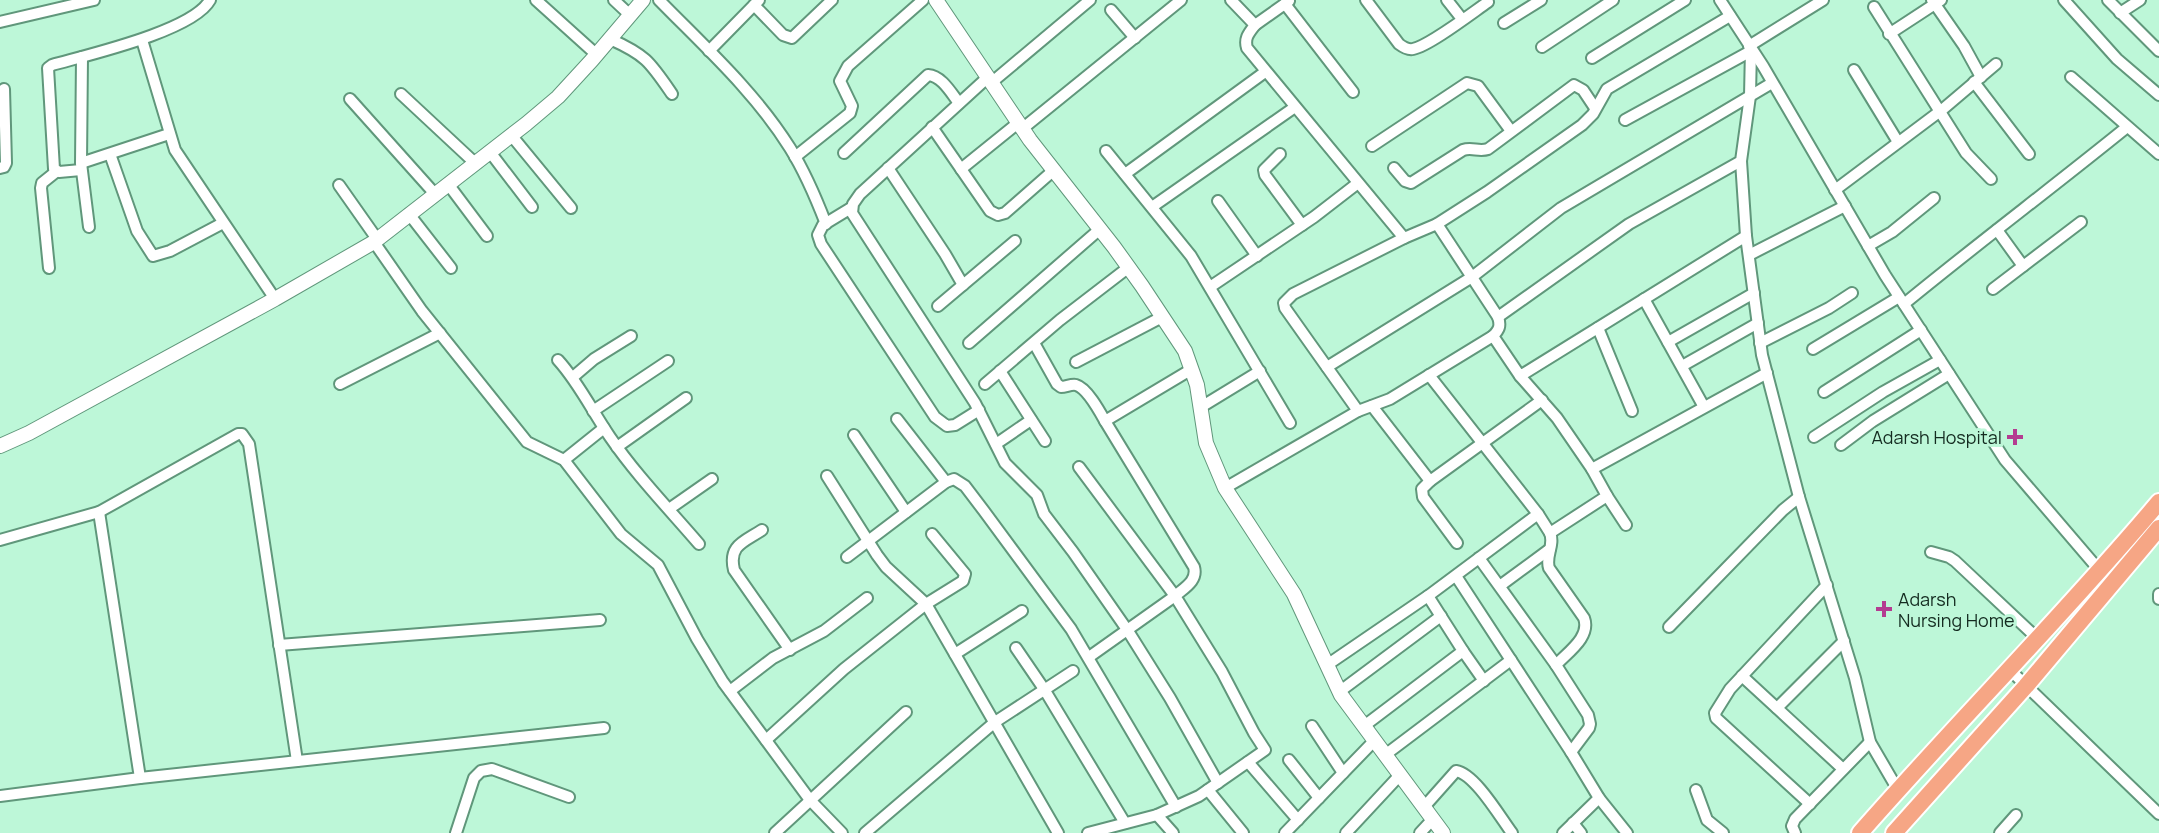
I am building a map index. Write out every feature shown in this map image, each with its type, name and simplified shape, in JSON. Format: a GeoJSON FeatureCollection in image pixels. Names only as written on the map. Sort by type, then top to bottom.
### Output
{"type":"FeatureCollection","features":[{"type":"Feature","properties":{"kind":"main road"},"geometry":{"type":"LineString","coordinates":[[1894,833],[2026,686],[2159,502]]}},
{"type":"Feature","properties":{"kind":"main road"},"geometry":{"type":"LineString","coordinates":[[1860,833],[2038,639],[2159,528]]}},
{"type":"Feature","properties":{"kind":"street"},"geometry":{"type":"LineString","coordinates":[[0,22],[94,0]]}},
{"type":"Feature","properties":{"kind":"street"},"geometry":{"type":"LineString","coordinates":[[57,171],[53,168],[47,73],[52,65],[142,40],[182,22],[207,5],[210,0]]}},
{"type":"Feature","properties":{"kind":"street"},"geometry":{"type":"LineString","coordinates":[[536,0],[597,55]]}},
{"type":"Feature","properties":{"kind":"street"},"geometry":{"type":"LineString","coordinates":[[614,0],[630,15]]}},
{"type":"Feature","properties":{"kind":"street"},"geometry":{"type":"LineString","coordinates":[[0,446],[29,433],[275,300],[375,240],[558,97],[643,0]]}},
{"type":"Feature","properties":{"kind":"street"},"geometry":{"type":"LineString","coordinates":[[658,0],[739,81],[768,117],[795,157],[826,224]]}},
{"type":"Feature","properties":{"kind":"street"},"geometry":{"type":"LineString","coordinates":[[709,51],[756,2],[783,35],[792,38],[800,33],[832,0]]}},
{"type":"Feature","properties":{"kind":"street"},"geometry":{"type":"LineString","coordinates":[[795,157],[850,113],[852,106],[840,81],[848,66],[923,0]]}},
{"type":"Feature","properties":{"kind":"street"},"geometry":{"type":"LineString","coordinates":[[936,0],[1020,126],[1129,267],[1185,351],[1201,407],[1206,443],[1226,488],[1294,594],[1340,692],[1443,833]]}},
{"type":"Feature","properties":{"kind":"street"},"geometry":{"type":"LineString","coordinates":[[979,410],[955,425],[947,426],[935,417],[821,244],[819,230],[852,208],[860,194],[959,103],[1090,0]]}},
{"type":"Feature","properties":{"kind":"street"},"geometry":{"type":"LineString","coordinates":[[961,169],[1135,38],[1181,0]]}},
{"type":"Feature","properties":{"kind":"street"},"geometry":{"type":"LineString","coordinates":[[1231,0],[1256,25]]}},
{"type":"Feature","properties":{"kind":"street"},"geometry":{"type":"LineString","coordinates":[[1366,0],[1399,44],[1404,48],[1412,49],[1488,2]]}},
{"type":"Feature","properties":{"kind":"street"},"geometry":{"type":"LineString","coordinates":[[1447,0],[1461,19]]}},
{"type":"Feature","properties":{"kind":"street"},"geometry":{"type":"LineString","coordinates":[[1504,24],[1541,0]]}},
{"type":"Feature","properties":{"kind":"street"},"geometry":{"type":"LineString","coordinates":[[1542,47],[1613,0]]}},
{"type":"Feature","properties":{"kind":"street"},"geometry":{"type":"LineString","coordinates":[[1592,58],[1685,0]]}},
{"type":"Feature","properties":{"kind":"street"},"geometry":{"type":"LineString","coordinates":[[1720,0],[1901,301],[2005,460],[2106,578]]}},
{"type":"Feature","properties":{"kind":"street"},"geometry":{"type":"LineString","coordinates":[[1625,120],[1750,48],[1823,0]]}},
{"type":"Feature","properties":{"kind":"street"},"geometry":{"type":"LineString","coordinates":[[2064,0],[2117,59],[2159,95]]}},
{"type":"Feature","properties":{"kind":"street"},"geometry":{"type":"LineString","coordinates":[[2108,0],[2159,51]]}},
{"type":"Feature","properties":{"kind":"street"},"geometry":{"type":"LineString","coordinates":[[2120,13],[2140,0]]}},
{"type":"Feature","properties":{"kind":"street"},"geometry":{"type":"LineString","coordinates":[[1889,34],[1936,1],[1964,46],[1977,80],[2029,154]]}},
{"type":"Feature","properties":{"kind":"street"},"geometry":{"type":"LineString","coordinates":[[1353,92],[1287,2],[1256,25],[1246,42],[1265,72],[1404,238]]}},
{"type":"Feature","properties":{"kind":"street"},"geometry":{"type":"LineString","coordinates":[[1874,7],[1966,153],[1991,179]]}},
{"type":"Feature","properties":{"kind":"street"},"geometry":{"type":"LineString","coordinates":[[1111,10],[1135,38]]}},
{"type":"Feature","properties":{"kind":"street"},"geometry":{"type":"LineString","coordinates":[[1358,411],[1285,308],[1286,298],[1404,238],[1437,224],[1582,125],[1607,89],[1730,16]]}},
{"type":"Feature","properties":{"kind":"street"},"geometry":{"type":"LineString","coordinates":[[610,39],[643,56],[651,63],[672,94]]}},
{"type":"Feature","properties":{"kind":"street"},"geometry":{"type":"LineString","coordinates":[[142,40],[175,150],[275,300]]}},
{"type":"Feature","properties":{"kind":"street"},"geometry":{"type":"LineString","coordinates":[[1750,48],[1750,96],[1741,161],[1746,236],[1760,343],[1799,497],[1844,640],[1870,742],[1898,790]]}},
{"type":"Feature","properties":{"kind":"street"},"geometry":{"type":"LineString","coordinates":[[82,57],[81,167],[89,227]]}},
{"type":"Feature","properties":{"kind":"street"},"geometry":{"type":"LineString","coordinates":[[1835,190],[1939,112],[1996,64]]}},
{"type":"Feature","properties":{"kind":"street"},"geometry":{"type":"LineString","coordinates":[[1854,70],[1898,142]]}},
{"type":"Feature","properties":{"kind":"street"},"geometry":{"type":"LineString","coordinates":[[1125,174],[1265,72]]}},
{"type":"Feature","properties":{"kind":"street"},"geometry":{"type":"LineString","coordinates":[[844,153],[928,75],[939,78],[959,103]]}},
{"type":"Feature","properties":{"kind":"street"},"geometry":{"type":"LineString","coordinates":[[2071,77],[2159,154]]}},
{"type":"Feature","properties":{"kind":"street"},"geometry":{"type":"LineString","coordinates":[[1372,146],[1467,83],[1478,86],[1511,131]]}},
{"type":"Feature","properties":{"kind":"street"},"geometry":{"type":"LineString","coordinates":[[1326,367],[1472,277],[1561,208],[1772,83]]}},
{"type":"Feature","properties":{"kind":"street"},"geometry":{"type":"LineString","coordinates":[[1394,168],[1408,182],[1416,181],[1463,150],[1488,149],[1574,86],[1583,90],[1595,108]]}},
{"type":"Feature","properties":{"kind":"street"},"geometry":{"type":"LineString","coordinates":[[0,168],[6,163],[2,106],[4,90]]}},
{"type":"Feature","properties":{"kind":"street"},"geometry":{"type":"LineString","coordinates":[[401,94],[475,163]]}},
{"type":"Feature","properties":{"kind":"street"},"geometry":{"type":"LineString","coordinates":[[350,99],[410,163],[435,194]]}},
{"type":"Feature","properties":{"kind":"street"},"geometry":{"type":"LineString","coordinates":[[1152,207],[1295,107]]}},
{"type":"Feature","properties":{"kind":"street"},"geometry":{"type":"LineString","coordinates":[[932,127],[990,211],[998,215],[1005,213],[1054,170]]}},
{"type":"Feature","properties":{"kind":"street"},"geometry":{"type":"LineString","coordinates":[[1813,349],[1901,301],[2127,127]]}},
{"type":"Feature","properties":{"kind":"street"},"geometry":{"type":"LineString","coordinates":[[49,268],[42,183],[57,171],[81,167],[110,154],[169,134]]}},
{"type":"Feature","properties":{"kind":"street"},"geometry":{"type":"LineString","coordinates":[[511,135],[571,208]]}},
{"type":"Feature","properties":{"kind":"street"},"geometry":{"type":"LineString","coordinates":[[1106,151],[1191,256],[1290,423]]}},
{"type":"Feature","properties":{"kind":"street"},"geometry":{"type":"LineString","coordinates":[[490,152],[532,207]]}},
{"type":"Feature","properties":{"kind":"street"},"geometry":{"type":"LineString","coordinates":[[110,154],[137,231],[153,256],[170,251],[223,223]]}},
{"type":"Feature","properties":{"kind":"street"},"geometry":{"type":"LineString","coordinates":[[1280,154],[1264,170],[1265,175],[1302,225]]}},
{"type":"Feature","properties":{"kind":"street"},"geometry":{"type":"LineString","coordinates":[[1498,316],[1629,224],[1741,161]]}},
{"type":"Feature","properties":{"kind":"street"},"geometry":{"type":"LineString","coordinates":[[888,168],[939,244],[963,285]]}},
{"type":"Feature","properties":{"kind":"street"},"geometry":{"type":"LineString","coordinates":[[1210,287],[1302,225],[1358,183]]}},
{"type":"Feature","properties":{"kind":"street"},"geometry":{"type":"LineString","coordinates":[[448,184],[487,236]]}},
{"type":"Feature","properties":{"kind":"street"},"geometry":{"type":"LineString","coordinates":[[339,185],[440,333],[527,442],[564,460],[621,534],[658,565],[697,639],[730,691],[810,800],[842,833]]}},
{"type":"Feature","properties":{"kind":"street"},"geometry":{"type":"LineString","coordinates":[[1868,246],[1892,232],[1934,198]]}},
{"type":"Feature","properties":{"kind":"street"},"geometry":{"type":"LineString","coordinates":[[1218,201],[1257,256]]}},
{"type":"Feature","properties":{"kind":"street"},"geometry":{"type":"LineString","coordinates":[[1749,255],[1845,207]]}},
{"type":"Feature","properties":{"kind":"street"},"geometry":{"type":"LineString","coordinates":[[852,208],[852,213],[979,410],[1005,463],[1037,495],[1044,514],[1128,631],[1170,698],[1218,783]]}},
{"type":"Feature","properties":{"kind":"street"},"geometry":{"type":"LineString","coordinates":[[409,214],[451,268]]}},
{"type":"Feature","properties":{"kind":"street"},"geometry":{"type":"LineString","coordinates":[[1993,289],[2080,222]]}},
{"type":"Feature","properties":{"kind":"street"},"geometry":{"type":"LineString","coordinates":[[1226,488],[1358,411],[1390,399],[1499,330],[1498,316],[1437,224]]}},
{"type":"Feature","properties":{"kind":"street"},"geometry":{"type":"LineString","coordinates":[[969,343],[1100,229]]}},
{"type":"Feature","properties":{"kind":"street"},"geometry":{"type":"LineString","coordinates":[[1996,230],[2024,266]]}},
{"type":"Feature","properties":{"kind":"street"},"geometry":{"type":"LineString","coordinates":[[1520,376],[1746,236]]}},
{"type":"Feature","properties":{"kind":"street"},"geometry":{"type":"LineString","coordinates":[[938,306],[1015,241]]}},
{"type":"Feature","properties":{"kind":"street"},"geometry":{"type":"LineString","coordinates":[[985,384],[1129,267]]}},
{"type":"Feature","properties":{"kind":"street"},"geometry":{"type":"LineString","coordinates":[[1668,342],[1754,293]]}},
{"type":"Feature","properties":{"kind":"street"},"geometry":{"type":"LineString","coordinates":[[1760,343],[1829,308],[1852,293]]}},
{"type":"Feature","properties":{"kind":"street"},"geometry":{"type":"LineString","coordinates":[[1644,299],[1704,407]]}},
{"type":"Feature","properties":{"kind":"street"},"geometry":{"type":"LineString","coordinates":[[1077,362],[1162,317]]}},
{"type":"Feature","properties":{"kind":"street"},"geometry":{"type":"LineString","coordinates":[[1682,366],[1758,323]]}},
{"type":"Feature","properties":{"kind":"street"},"geometry":{"type":"LineString","coordinates":[[1598,328],[1632,411]]}},
{"type":"Feature","properties":{"kind":"street"},"geometry":{"type":"LineString","coordinates":[[1824,392],[1921,330]]}},
{"type":"Feature","properties":{"kind":"street"},"geometry":{"type":"LineString","coordinates":[[340,384],[440,333]]}},
{"type":"Feature","properties":{"kind":"street"},"geometry":{"type":"LineString","coordinates":[[573,378],[594,359],[631,336]]}},
{"type":"Feature","properties":{"kind":"street"},"geometry":{"type":"LineString","coordinates":[[1492,336],[1520,376],[1572,437],[1626,525]]}},
{"type":"Feature","properties":{"kind":"street"},"geometry":{"type":"LineString","coordinates":[[1034,343],[1057,384],[1060,387],[1072,385],[1081,388],[1098,407],[1196,573],[1193,580],[1175,596],[1089,657]]}},
{"type":"Feature","properties":{"kind":"street"},"geometry":{"type":"LineString","coordinates":[[558,360],[573,378],[617,447],[699,544]]}},
{"type":"Feature","properties":{"kind":"street"},"geometry":{"type":"LineString","coordinates":[[1814,436],[1883,392],[1940,360]]}},
{"type":"Feature","properties":{"kind":"street"},"geometry":{"type":"LineString","coordinates":[[593,411],[668,362]]}},
{"type":"Feature","properties":{"kind":"street"},"geometry":{"type":"LineString","coordinates":[[1105,422],[1192,369]]}},
{"type":"Feature","properties":{"kind":"street"},"geometry":{"type":"LineString","coordinates":[[1000,371],[1045,441]]}},
{"type":"Feature","properties":{"kind":"street"},"geometry":{"type":"LineString","coordinates":[[1201,407],[1260,371]]}},
{"type":"Feature","properties":{"kind":"street"},"geometry":{"type":"LineString","coordinates":[[1592,469],[1767,373]]}},
{"type":"Feature","properties":{"kind":"street"},"geometry":{"type":"LineString","coordinates":[[1841,445],[1892,409],[1949,374]]}},
{"type":"Feature","properties":{"kind":"street"},"geometry":{"type":"LineString","coordinates":[[1429,375],[1550,532],[1552,542],[1547,561],[1549,568],[1586,624],[1586,630],[1581,638],[1556,665]]}},
{"type":"Feature","properties":{"kind":"street"},"geometry":{"type":"LineString","coordinates":[[1883,392],[1892,409]]}},
{"type":"Feature","properties":{"kind":"street"},"geometry":{"type":"LineString","coordinates":[[617,447],[686,398]]}},
{"type":"Feature","properties":{"kind":"street"},"geometry":{"type":"LineString","coordinates":[[1457,543],[1421,493],[1422,489],[1482,441],[1542,400]]}},
{"type":"Feature","properties":{"kind":"street"},"geometry":{"type":"LineString","coordinates":[[1372,406],[1430,481]]}},
{"type":"Feature","properties":{"kind":"street"},"geometry":{"type":"LineString","coordinates":[[897,419],[946,482]]}},
{"type":"Feature","properties":{"kind":"street"},"geometry":{"type":"LineString","coordinates":[[996,444],[1031,420]]}},
{"type":"Feature","properties":{"kind":"street"},"geometry":{"type":"LineString","coordinates":[[564,460],[604,428]]}},
{"type":"Feature","properties":{"kind":"street"},"geometry":{"type":"LineString","coordinates":[[0,540],[99,512],[238,434],[242,434],[249,444],[297,761]]}},
{"type":"Feature","properties":{"kind":"street"},"geometry":{"type":"LineString","coordinates":[[854,435],[906,512]]}},
{"type":"Feature","properties":{"kind":"street"},"geometry":{"type":"LineString","coordinates":[[1079,467],[1175,596],[1222,672],[1265,750],[1208,790],[1176,807],[1157,815],[1095,832]]}},
{"type":"Feature","properties":{"kind":"street"},"geometry":{"type":"LineString","coordinates":[[826,476],[886,567],[926,604],[1058,833]]}},
{"type":"Feature","properties":{"kind":"street"},"geometry":{"type":"LineString","coordinates":[[669,509],[712,479]]}},
{"type":"Feature","properties":{"kind":"street"},"geometry":{"type":"LineString","coordinates":[[847,557],[946,482],[954,479],[965,486],[1089,657],[1176,807]]}},
{"type":"Feature","properties":{"kind":"street"},"geometry":{"type":"LineString","coordinates":[[1550,532],[1607,496]]}},
{"type":"Feature","properties":{"kind":"street"},"geometry":{"type":"LineString","coordinates":[[1669,627],[1783,510],[1799,497]]}},
{"type":"Feature","properties":{"kind":"street"},"geometry":{"type":"LineString","coordinates":[[99,512],[140,778]]}},
{"type":"Feature","properties":{"kind":"street"},"geometry":{"type":"LineString","coordinates":[[1327,665],[1428,596],[1538,514]]}},
{"type":"Feature","properties":{"kind":"street"},"geometry":{"type":"LineString","coordinates":[[762,530],[737,547],[732,554],[734,570],[790,650]]}},
{"type":"Feature","properties":{"kind":"street"},"geometry":{"type":"LineString","coordinates":[[766,740],[844,669],[926,604],[960,585],[964,574],[932,534]]}},
{"type":"Feature","properties":{"kind":"street"},"geometry":{"type":"LineString","coordinates":[[1501,585],[1551,549]]}},
{"type":"Feature","properties":{"kind":"street"},"geometry":{"type":"LineString","coordinates":[[1931,552],[1955,561],[2038,639]]}},
{"type":"Feature","properties":{"kind":"street"},"geometry":{"type":"LineString","coordinates":[[1479,558],[1501,585],[1588,715],[1589,728],[1570,752]]}},
{"type":"Feature","properties":{"kind":"street"},"geometry":{"type":"LineString","coordinates":[[1455,576],[1599,798],[1627,833]]}},
{"type":"Feature","properties":{"kind":"street"},"geometry":{"type":"LineString","coordinates":[[1810,804],[1716,718],[1715,713],[1717,707],[1742,676],[1827,585]]}},
{"type":"Feature","properties":{"kind":"street"},"geometry":{"type":"LineString","coordinates":[[1428,596],[1484,681]]}},
{"type":"Feature","properties":{"kind":"street"},"geometry":{"type":"LineString","coordinates":[[730,691],[773,658],[824,631],[867,598]]}},
{"type":"Feature","properties":{"kind":"street"},"geometry":{"type":"LineString","coordinates":[[955,654],[1022,611]]}},
{"type":"Feature","properties":{"kind":"street"},"geometry":{"type":"LineString","coordinates":[[1340,692],[1441,616]]}},
{"type":"Feature","properties":{"kind":"street"},"geometry":{"type":"LineString","coordinates":[[279,645],[600,620]]}},
{"type":"Feature","properties":{"kind":"street"},"geometry":{"type":"LineString","coordinates":[[1777,708],[1844,640]]}},
{"type":"Feature","properties":{"kind":"street"},"geometry":{"type":"LineString","coordinates":[[1016,648],[1125,823]]}},
{"type":"Feature","properties":{"kind":"street"},"geometry":{"type":"LineString","coordinates":[[1364,726],[1463,651]]}},
{"type":"Feature","properties":{"kind":"street"},"geometry":{"type":"LineString","coordinates":[[1385,755],[1511,660]]}},
{"type":"Feature","properties":{"kind":"street"},"geometry":{"type":"LineString","coordinates":[[2010,670],[2159,814]]}},
{"type":"Feature","properties":{"kind":"street"},"geometry":{"type":"LineString","coordinates":[[865,833],[995,722],[1073,671]]}},
{"type":"Feature","properties":{"kind":"street"},"geometry":{"type":"LineString","coordinates":[[1742,676],[1843,769]]}},
{"type":"Feature","properties":{"kind":"street"},"geometry":{"type":"LineString","coordinates":[[776,833],[906,712]]}},
{"type":"Feature","properties":{"kind":"street"},"geometry":{"type":"LineString","coordinates":[[1312,726],[1343,773]]}},
{"type":"Feature","properties":{"kind":"street"},"geometry":{"type":"LineString","coordinates":[[0,796],[140,778],[604,728]]}},
{"type":"Feature","properties":{"kind":"street"},"geometry":{"type":"LineString","coordinates":[[1285,833],[1374,741]]}},
{"type":"Feature","properties":{"kind":"street"},"geometry":{"type":"LineString","coordinates":[[1795,833],[1791,826],[1795,819],[1870,742]]}},
{"type":"Feature","properties":{"kind":"street"},"geometry":{"type":"LineString","coordinates":[[1288,760],[1319,798]]}},
{"type":"Feature","properties":{"kind":"street"},"geometry":{"type":"LineString","coordinates":[[1248,762],[1298,820]]}},
{"type":"Feature","properties":{"kind":"street"},"geometry":{"type":"LineString","coordinates":[[456,833],[474,778],[481,771],[492,769],[569,797]]}},
{"type":"Feature","properties":{"kind":"street"},"geometry":{"type":"LineString","coordinates":[[1424,807],[1450,776],[1456,771],[1462,772],[1473,781],[1512,833]]}},
{"type":"Feature","properties":{"kind":"street"},"geometry":{"type":"LineString","coordinates":[[1346,833],[1400,776]]}},
{"type":"Feature","properties":{"kind":"street"},"geometry":{"type":"LineString","coordinates":[[1208,790],[1242,833]]}},
{"type":"Feature","properties":{"kind":"street"},"geometry":{"type":"LineString","coordinates":[[1696,790],[1707,820],[1723,833]]}},
{"type":"Feature","properties":{"kind":"street"},"geometry":{"type":"LineString","coordinates":[[1563,833],[1599,798]]}},
{"type":"Feature","properties":{"kind":"street"},"geometry":{"type":"LineString","coordinates":[[1157,815],[1173,833]]}},
{"type":"Feature","properties":{"kind":"street"},"geometry":{"type":"LineString","coordinates":[[2000,833],[2016,815]]}},
{"type":"Feature","properties":{"kind":"street"},"geometry":{"type":"LineString","coordinates":[[1420,833],[1433,819]]}},
{"type":"Feature","properties":{"kind":"street"},"geometry":{"type":"LineString","coordinates":[[1573,823],[1581,833]]}},
{"type":"Feature","properties":{"kind":"place","name":"Adarsh Hospital"},"geometry":{"type":"Point","coordinates":[2015,437]}},
{"type":"Feature","properties":{"kind":"place","name":"Adarsh Nursing Home"},"geometry":{"type":"Point","coordinates":[1884,609]}}]}
